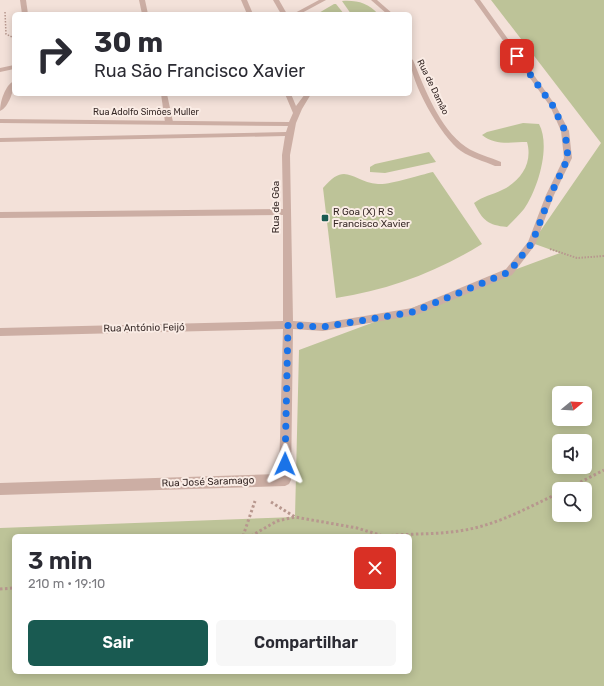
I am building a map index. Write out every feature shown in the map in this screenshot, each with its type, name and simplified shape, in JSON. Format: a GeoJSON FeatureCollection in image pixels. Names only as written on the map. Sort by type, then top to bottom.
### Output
{"type":"FeatureCollection","features":[{"type":"Feature","properties":{"kind":"street"},"geometry":{"type":"LineString","coordinates":[[23,0],[25,12]]}},
{"type":"Feature","properties":{"kind":"street"},"geometry":{"type":"LineString","coordinates":[[142,0],[145,12]]}},
{"type":"Feature","properties":{"kind":"street"},"geometry":{"type":"LineString","coordinates":[[244,0],[249,12]]}},
{"type":"Feature","properties":{"kind":"street"},"geometry":{"type":"LineString","coordinates":[[276,0],[283,12]]}},
{"type":"Feature","properties":{"kind":"street"},"geometry":{"type":"LineString","coordinates":[[300,12],[324,0]]}},
{"type":"Feature","properties":{"kind":"street"},"geometry":{"type":"LineString","coordinates":[[374,0],[388,12]]}},
{"type":"Feature","properties":{"kind":"street","name":"Rua António Feijó"},"geometry":{"type":"LineString","coordinates":[[0,332],[288,325],[323,327],[413,312],[509,272],[532,243],[550,196],[568,158],[565,131],[553,106],[478,0]]}},
{"type":"Feature","properties":{"kind":"street","name":"Rua de Damão"},"geometry":{"type":"LineString","coordinates":[[412,65],[418,81],[441,124],[463,148],[498,164]]}},
{"type":"Feature","properties":{"kind":"street"},"geometry":{"type":"LineString","coordinates":[[0,70],[12,67]]}},
{"type":"Feature","properties":{"kind":"street"},"geometry":{"type":"LineString","coordinates":[[0,109],[12,87]]}},
{"type":"Feature","properties":{"kind":"street"},"geometry":{"type":"LineString","coordinates":[[164,96],[169,122]]}},
{"type":"Feature","properties":{"kind":"street"},"geometry":{"type":"LineString","coordinates":[[289,96],[295,111]]}},
{"type":"Feature","properties":{"kind":"street","name":"Rua de Gôa"},"geometry":{"type":"LineString","coordinates":[[288,325],[286,156],[288,134],[295,111],[306,96]]}},
{"type":"Feature","properties":{"kind":"street","name":"Rua Adolfo Simões Muller"},"geometry":{"type":"LineString","coordinates":[[0,121],[291,124]]}},
{"type":"Feature","properties":{"kind":"street"},"geometry":{"type":"LineString","coordinates":[[0,140],[288,134]]}},
{"type":"Feature","properties":{"kind":"street"},"geometry":{"type":"LineString","coordinates":[[0,215],[287,212]]}},
{"type":"Feature","properties":{"kind":"street","name":"Rua José Saramago"},"geometry":{"type":"LineString","coordinates":[[0,489],[284,480],[288,325]]}},
{"type":"Feature","properties":{"kind":"path"},"geometry":{"type":"LineString","coordinates":[[5,7],[6,34],[12,37]]}},
{"type":"Feature","properties":{"kind":"path"},"geometry":{"type":"LineString","coordinates":[[532,243],[577,258],[604,256]]}},
{"type":"Feature","properties":{"kind":"path"},"geometry":{"type":"LineString","coordinates":[[581,482],[604,470]]}},
{"type":"Feature","properties":{"kind":"path"},"geometry":{"type":"LineString","coordinates":[[264,480],[271,502],[295,517],[357,528],[377,534]]}},
{"type":"Feature","properties":{"kind":"path"},"geometry":{"type":"LineString","coordinates":[[244,534],[264,480]]}},
{"type":"Feature","properties":{"kind":"path"},"geometry":{"type":"LineString","coordinates":[[399,534],[465,530],[497,521],[552,496]]}},
{"type":"Feature","properties":{"kind":"path"},"geometry":{"type":"LineString","coordinates":[[254,534],[277,521],[295,517]]}},
{"type":"Feature","properties":{"kind":"path"},"geometry":{"type":"LineString","coordinates":[[0,589],[12,588]]}},
{"type":"Feature","properties":{"kind":"green space"},"geometry":{"type":"Polygon","coordinates":[[[491,0],[604,0],[604,686],[0,686],[0,528],[295,517],[299,350],[560,253],[532,243],[601,143],[491,0]]]}},
{"type":"Feature","properties":{"kind":"green space"},"geometry":{"type":"Polygon","coordinates":[[[342,1],[362,3],[376,12],[350,12],[342,1]]]}},
{"type":"Feature","properties":{"kind":"green space"},"geometry":{"type":"Polygon","coordinates":[[[336,4],[342,12],[320,12],[336,4]]]}},
{"type":"Feature","properties":{"kind":"green space"},"geometry":{"type":"Polygon","coordinates":[[[523,123],[539,124],[542,133],[544,144],[538,179],[529,201],[518,216],[507,227],[495,225],[483,218],[474,203],[515,182],[527,164],[527,142],[498,142],[482,135],[487,132],[523,123]]]}},
{"type":"Feature","properties":{"kind":"green space"},"geometry":{"type":"Polygon","coordinates":[[[429,152],[436,162],[385,173],[370,172],[370,167],[375,164],[429,152]]]}},
{"type":"Feature","properties":{"kind":"green space"},"geometry":{"type":"Polygon","coordinates":[[[433,172],[482,244],[448,263],[412,278],[393,285],[355,295],[336,298],[323,188],[338,175],[344,174],[369,182],[383,184],[433,172]]]}},
{"type":"Feature","properties":{"kind":"place","name":"R Goa (X) R S Francisco Xavier"},"geometry":{"type":"Point","coordinates":[325,218]}},
{"type":"Feature","properties":{"kind":"route"},"geometry":{"type":"LineString","coordinates":[[285,464],[288,325],[323,327],[413,312],[509,272],[532,243],[550,196],[568,158],[565,131],[553,106],[517,56]]}}]}
